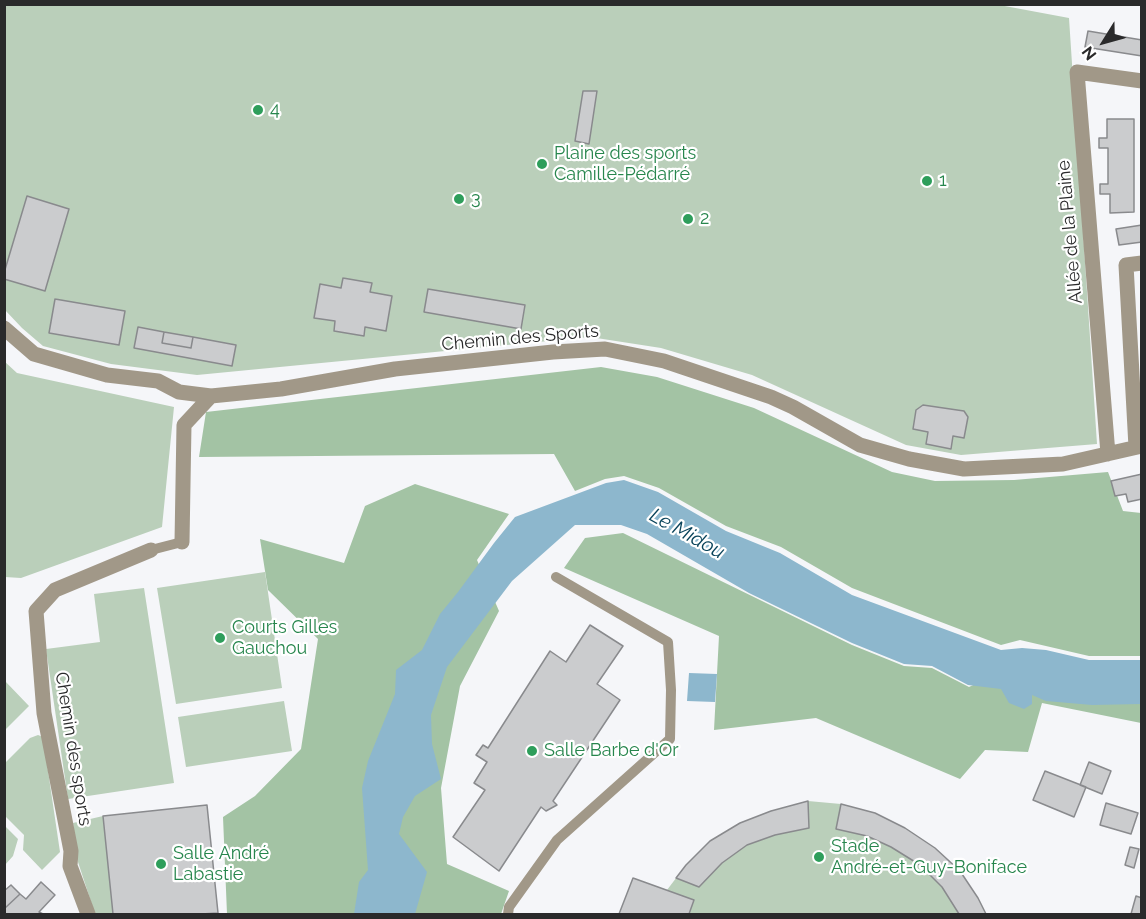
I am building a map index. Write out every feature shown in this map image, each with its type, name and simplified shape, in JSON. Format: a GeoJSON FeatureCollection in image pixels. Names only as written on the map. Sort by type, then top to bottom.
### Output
{"type":"FeatureCollection","features":[{"type":"Feature","properties":{"kind":"street","name":"Allée de la Plaine"},"geometry":{"type":"LineString","coordinates":[[1108,454],[1077,72],[1142,81]]}},
{"type":"Feature","properties":{"kind":"street"},"geometry":{"type":"LineString","coordinates":[[1139,447],[1134,428],[1125,265],[1142,262]]}},
{"type":"Feature","properties":{"kind":"street","name":"Chemin des Sports"},"geometry":{"type":"LineString","coordinates":[[4,328],[34,354],[107,375],[158,381],[179,392],[211,396],[281,389],[395,369],[553,352],[605,349],[664,361],[771,397],[861,445],[909,459],[964,469],[1063,464],[1139,447]]}},
{"type":"Feature","properties":{"kind":"street"},"geometry":{"type":"LineString","coordinates":[[182,542],[184,425],[211,396]]}},
{"type":"Feature","properties":{"kind":"street","name":"Chemin des sports"},"geometry":{"type":"LineString","coordinates":[[88,915],[70,866],[71,851],[44,713],[36,611],[55,590],[151,550]]}},
{"type":"Feature","properties":{"kind":"lane"},"geometry":{"type":"LineString","coordinates":[[151,550],[182,542]]}},
{"type":"Feature","properties":{"kind":"lane"},"geometry":{"type":"LineString","coordinates":[[508,915],[509,907],[557,840],[670,739],[671,690],[668,642],[556,577]]}},
{"type":"Feature","properties":{"kind":"green space","name":"Plaine des sports Camille-Pédarré"},"geometry":{"type":"Polygon","coordinates":[[[994,4],[1069,18],[1097,444],[961,455],[906,445],[752,375],[661,348],[590,337],[197,375],[111,364],[43,346],[5,310],[5,5],[994,4]]]}},
{"type":"Feature","properties":{"kind":"green space"},"geometry":{"type":"Polygon","coordinates":[[[4,361],[17,373],[174,407],[162,527],[21,578],[5,577],[4,361]]]}},
{"type":"Feature","properties":{"kind":"green space"},"geometry":{"type":"Polygon","coordinates":[[[601,367],[657,377],[754,408],[892,472],[935,481],[1014,480],[1108,472],[1123,511],[1141,513],[1141,656],[1089,656],[1020,640],[1001,645],[852,588],[781,547],[726,526],[659,488],[624,476],[605,479],[575,491],[554,454],[199,457],[206,412],[601,367]]]}},
{"type":"Feature","properties":{"kind":"green space"},"geometry":{"type":"Polygon","coordinates":[[[415,484],[509,514],[477,560],[499,611],[460,686],[441,788],[447,864],[509,891],[501,914],[227,914],[223,817],[255,796],[301,749],[318,639],[268,590],[260,539],[344,563],[365,506],[415,484]]]}},
{"type":"Feature","properties":{"kind":"green space"},"geometry":{"type":"Polygon","coordinates":[[[623,533],[852,645],[904,666],[932,668],[969,687],[986,679],[1141,683],[1141,723],[1042,703],[1028,752],[985,750],[960,779],[816,718],[714,730],[719,636],[564,568],[585,538],[623,533]]]}},
{"type":"Feature","properties":{"kind":"green space","name":"Courts Gilles Gauchou"},"geometry":{"type":"Polygon","coordinates":[[[265,572],[282,688],[176,704],[157,588],[265,572]]]}},
{"type":"Feature","properties":{"kind":"green space"},"geometry":{"type":"Polygon","coordinates":[[[144,588],[174,783],[68,799],[46,649],[100,642],[94,594],[144,588]]]}},
{"type":"Feature","properties":{"kind":"green space"},"geometry":{"type":"Polygon","coordinates":[[[5,681],[29,706],[5,730],[5,681]]]}},
{"type":"Feature","properties":{"kind":"green space"},"geometry":{"type":"Polygon","coordinates":[[[284,701],[292,751],[186,767],[178,717],[284,701]]]}},
{"type":"Feature","properties":{"kind":"green space"},"geometry":{"type":"Polygon","coordinates":[[[38,735],[43,737],[60,852],[42,870],[23,850],[24,835],[5,816],[4,764],[30,738],[38,735]]]}},
{"type":"Feature","properties":{"kind":"green space","name":"Stade André-et-Guy-Boniface"},"geometry":{"type":"Polygon","coordinates":[[[808,801],[841,804],[875,813],[905,828],[935,848],[978,898],[986,914],[619,914],[633,878],[667,890],[686,865],[710,841],[740,823],[771,811],[808,801]]]}},
{"type":"Feature","properties":{"kind":"green space"},"geometry":{"type":"Polygon","coordinates":[[[103,816],[115,914],[95,914],[78,862],[73,823],[103,816]]]}},
{"type":"Feature","properties":{"kind":"green space"},"geometry":{"type":"Polygon","coordinates":[[[4,825],[18,839],[13,856],[5,865],[4,825]]]}},
{"type":"Feature","properties":{"kind":"water","name":"Le Midou"},"geometry":{"type":"Polygon","coordinates":[[[624,480],[658,492],[726,531],[780,553],[852,595],[1001,650],[1022,648],[1046,650],[1089,660],[1141,660],[1141,704],[1092,705],[1046,701],[1032,695],[1032,704],[1024,709],[1009,703],[1001,689],[968,685],[932,666],[904,664],[852,643],[749,593],[647,534],[621,525],[575,525],[512,581],[447,667],[431,715],[432,744],[441,779],[415,796],[403,817],[399,834],[427,872],[415,914],[354,914],[359,882],[368,870],[362,788],[368,761],[395,694],[396,670],[422,650],[440,614],[515,517],[606,483],[624,480]]]}},
{"type":"Feature","properties":{"kind":"water"},"geometry":{"type":"Polygon","coordinates":[[[689,673],[717,674],[715,702],[687,701],[689,673]]]}},
{"type":"Feature","properties":{"kind":"building"},"geometry":{"type":"Polygon","coordinates":[[[1088,31],[1142,40],[1142,56],[1085,47],[1088,31]]]}},
{"type":"Feature","properties":{"kind":"building"},"geometry":{"type":"Polygon","coordinates":[[[583,91],[597,91],[589,144],[575,141],[583,91]]]}},
{"type":"Feature","properties":{"kind":"building"},"geometry":{"type":"Polygon","coordinates":[[[1107,119],[1134,119],[1134,212],[1110,213],[1110,194],[1100,194],[1100,184],[1108,184],[1108,148],[1099,148],[1099,138],[1107,138],[1107,119]]]}},
{"type":"Feature","properties":{"kind":"building"},"geometry":{"type":"Polygon","coordinates":[[[27,196],[69,209],[45,291],[4,279],[27,196]]]}},
{"type":"Feature","properties":{"kind":"building"},"geometry":{"type":"Polygon","coordinates":[[[1142,225],[1142,242],[1119,245],[1116,229],[1142,225]]]}},
{"type":"Feature","properties":{"kind":"building"},"geometry":{"type":"Polygon","coordinates":[[[343,278],[372,283],[370,292],[392,296],[386,331],[365,327],[364,336],[334,331],[335,321],[314,318],[320,284],[341,288],[343,278]]]}},
{"type":"Feature","properties":{"kind":"building"},"geometry":{"type":"Polygon","coordinates":[[[428,289],[525,305],[521,329],[424,312],[428,289]]]}},
{"type":"Feature","properties":{"kind":"building"},"geometry":{"type":"Polygon","coordinates":[[[55,299],[125,311],[119,345],[49,333],[55,299]]]}},
{"type":"Feature","properties":{"kind":"building"},"geometry":{"type":"Polygon","coordinates":[[[138,327],[164,332],[162,343],[191,348],[193,337],[236,345],[232,366],[134,348],[138,327]]]}},
{"type":"Feature","properties":{"kind":"building"},"geometry":{"type":"Polygon","coordinates":[[[164,332],[193,337],[191,348],[162,343],[164,332]]]}},
{"type":"Feature","properties":{"kind":"building"},"geometry":{"type":"Polygon","coordinates":[[[923,405],[964,411],[968,417],[964,438],[953,436],[951,449],[926,444],[928,432],[913,429],[916,410],[923,405]]]}},
{"type":"Feature","properties":{"kind":"building"},"geometry":{"type":"Polygon","coordinates":[[[1142,474],[1142,499],[1128,502],[1126,494],[1115,496],[1111,481],[1142,474]]]}},
{"type":"Feature","properties":{"kind":"building","name":"Salle Barbe d'Or"},"geometry":{"type":"Polygon","coordinates":[[[590,625],[623,646],[597,684],[620,700],[553,801],[557,805],[546,811],[541,807],[499,871],[453,837],[485,790],[474,783],[487,762],[476,755],[483,745],[488,748],[550,651],[566,662],[590,625]]]}},
{"type":"Feature","properties":{"kind":"building"},"geometry":{"type":"Polygon","coordinates":[[[1089,762],[1111,771],[1102,794],[1080,785],[1089,762]]]}},
{"type":"Feature","properties":{"kind":"building"},"geometry":{"type":"Polygon","coordinates":[[[1045,771],[1086,787],[1074,817],[1033,800],[1045,771]]]}},
{"type":"Feature","properties":{"kind":"building"},"geometry":{"type":"Polygon","coordinates":[[[808,801],[809,828],[775,835],[747,845],[722,863],[699,887],[676,878],[710,841],[740,823],[771,811],[808,801]]]}},
{"type":"Feature","properties":{"kind":"building"},"geometry":{"type":"Polygon","coordinates":[[[1106,803],[1138,813],[1131,834],[1100,825],[1106,803]]]}},
{"type":"Feature","properties":{"kind":"building"},"geometry":{"type":"Polygon","coordinates":[[[841,804],[875,813],[905,828],[935,848],[960,871],[986,914],[959,914],[942,887],[920,865],[891,847],[867,836],[836,829],[841,804]]]}},
{"type":"Feature","properties":{"kind":"building","name":"Salle André Labastie"},"geometry":{"type":"Polygon","coordinates":[[[207,805],[218,913],[113,914],[103,816],[207,805]]]}},
{"type":"Feature","properties":{"kind":"building"},"geometry":{"type":"Polygon","coordinates":[[[1130,847],[1139,849],[1134,868],[1125,865],[1130,847]]]}},
{"type":"Feature","properties":{"kind":"building"},"geometry":{"type":"Polygon","coordinates":[[[633,878],[694,900],[689,914],[619,914],[633,878]]]}},
{"type":"Feature","properties":{"kind":"building"},"geometry":{"type":"Polygon","coordinates":[[[41,882],[55,895],[39,912],[43,914],[4,914],[4,909],[20,894],[26,899],[41,882]]]}},
{"type":"Feature","properties":{"kind":"building"},"geometry":{"type":"Polygon","coordinates":[[[11,885],[20,894],[4,909],[4,891],[11,885]]]}},
{"type":"Feature","properties":{"kind":"building"},"geometry":{"type":"Polygon","coordinates":[[[1136,896],[1142,898],[1142,914],[1131,914],[1136,896]]]}},
{"type":"Feature","properties":{"kind":"place","name":"4"},"geometry":{"type":"Point","coordinates":[258,110]}},
{"type":"Feature","properties":{"kind":"place","name":"Plaine des sports Camille-Pédarré"},"geometry":{"type":"Point","coordinates":[542,164]}},
{"type":"Feature","properties":{"kind":"place","name":"1"},"geometry":{"type":"Point","coordinates":[927,181]}},
{"type":"Feature","properties":{"kind":"place","name":"3"},"geometry":{"type":"Point","coordinates":[459,199]}},
{"type":"Feature","properties":{"kind":"place","name":"2"},"geometry":{"type":"Point","coordinates":[688,219]}},
{"type":"Feature","properties":{"kind":"place","name":"Courts Gilles Gauchou"},"geometry":{"type":"Point","coordinates":[220,638]}},
{"type":"Feature","properties":{"kind":"place","name":"Salle Barbe d'Or"},"geometry":{"type":"Point","coordinates":[532,751]}},
{"type":"Feature","properties":{"kind":"place","name":"Stade André-et-Guy-Boniface"},"geometry":{"type":"Point","coordinates":[819,857]}},
{"type":"Feature","properties":{"kind":"place","name":"Salle André Labastie"},"geometry":{"type":"Point","coordinates":[161,864]}}]}
